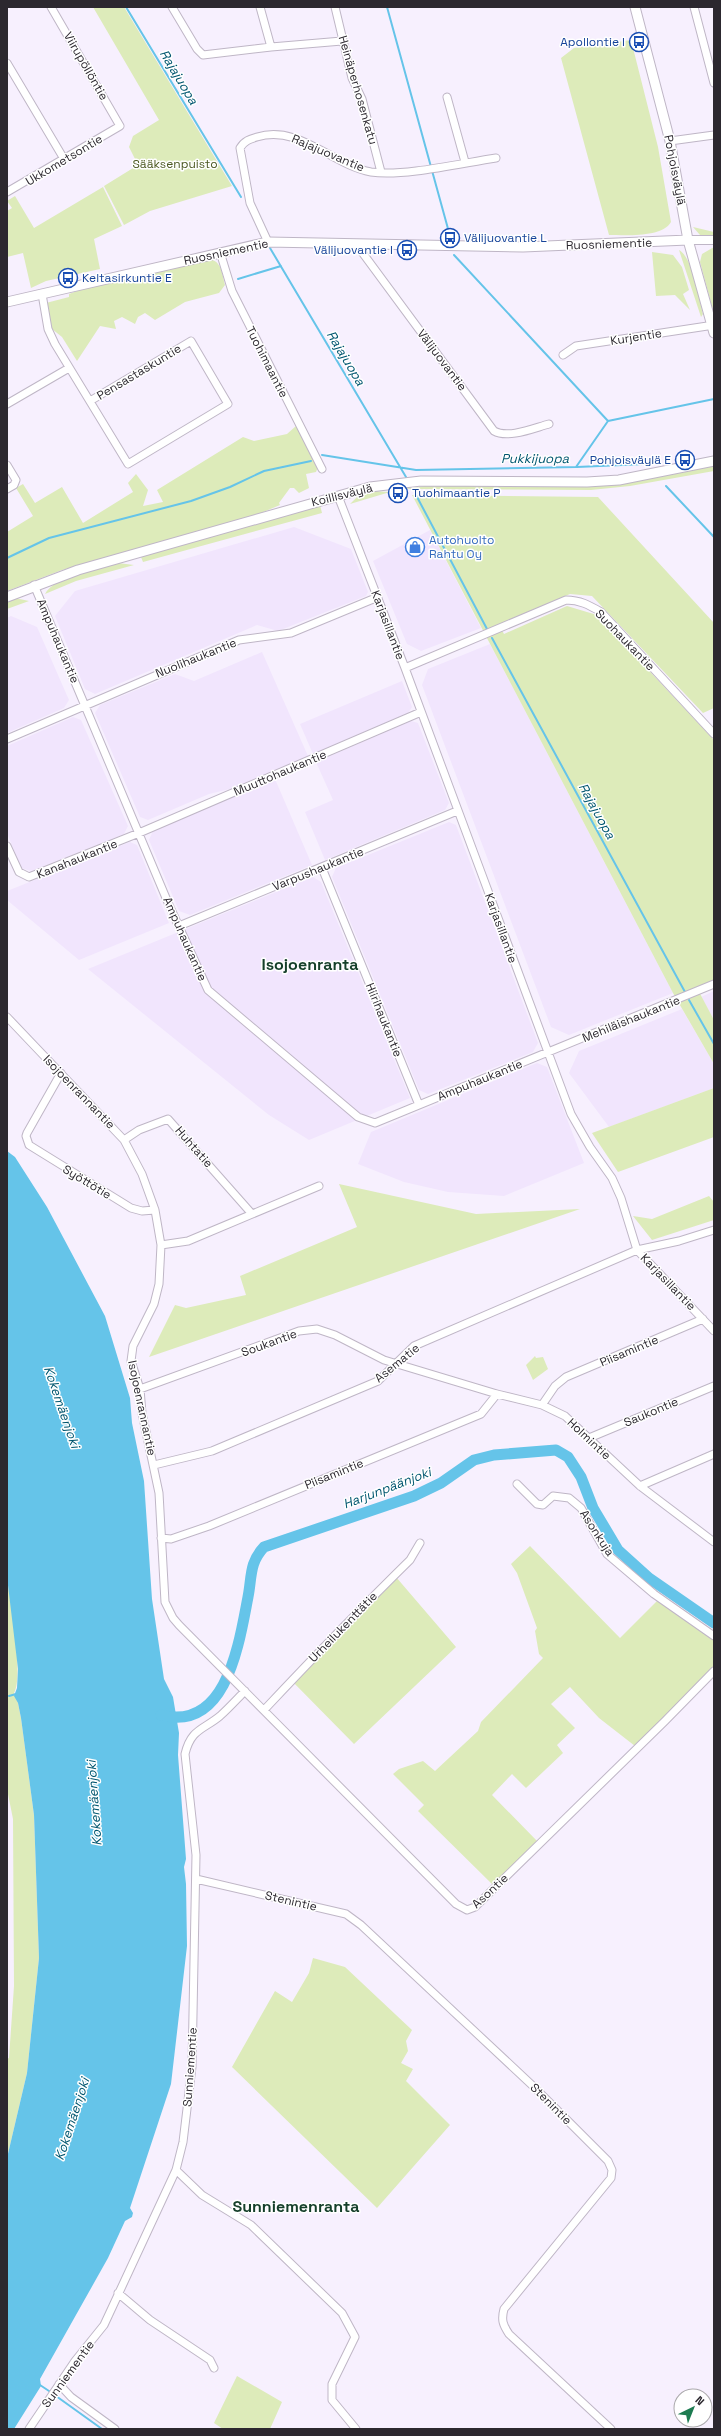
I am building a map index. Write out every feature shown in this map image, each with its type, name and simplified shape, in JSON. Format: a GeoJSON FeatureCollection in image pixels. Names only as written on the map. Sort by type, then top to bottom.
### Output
{"type":"FeatureCollection","features":[{"type":"Feature","properties":{"kind":"main road","name":"Pohjoisväylä"},"geometry":{"type":"LineString","coordinates":[[635,7],[670,141],[688,240],[713,327]]}},
{"type":"Feature","properties":{"kind":"main road","name":"Ruosniementie"},"geometry":{"type":"LineString","coordinates":[[7,302],[268,242],[523,247],[688,240]]}},
{"type":"Feature","properties":{"kind":"main road","name":"Koillisväylä"},"geometry":{"type":"LineString","coordinates":[[7,597],[34,585],[78,570],[370,487],[421,481],[587,482],[619,480],[714,461]]}},
{"type":"Feature","properties":{"kind":"street","name":"Viirupöllöntie"},"geometry":{"type":"LineString","coordinates":[[51,7],[120,126]]}},
{"type":"Feature","properties":{"kind":"street"},"geometry":{"type":"LineString","coordinates":[[172,7],[197,49],[203,54],[342,41]]}},
{"type":"Feature","properties":{"kind":"street"},"geometry":{"type":"LineString","coordinates":[[260,7],[271,47]]}},
{"type":"Feature","properties":{"kind":"street","name":"Heinäperhosenkatu"},"geometry":{"type":"LineString","coordinates":[[335,7],[352,78],[362,99],[381,172]]}},
{"type":"Feature","properties":{"kind":"street"},"geometry":{"type":"LineString","coordinates":[[694,7],[714,83]]}},
{"type":"Feature","properties":{"kind":"street"},"geometry":{"type":"LineString","coordinates":[[7,63],[64,160]]}},
{"type":"Feature","properties":{"kind":"street"},"geometry":{"type":"LineString","coordinates":[[447,97],[464,162]]}},
{"type":"Feature","properties":{"kind":"street","name":"Ukkometsontie"},"geometry":{"type":"LineString","coordinates":[[7,193],[120,126]]}},
{"type":"Feature","properties":{"kind":"street","name":"Rajajuovantie"},"geometry":{"type":"LineString","coordinates":[[268,242],[250,203],[240,148],[243,142],[270,134],[289,136],[356,167],[381,172],[496,158]]}},
{"type":"Feature","properties":{"kind":"street"},"geometry":{"type":"LineString","coordinates":[[670,141],[714,135]]}},
{"type":"Feature","properties":{"kind":"street","name":"Ruosniementie"},"geometry":{"type":"LineString","coordinates":[[688,240],[714,240]]}},
{"type":"Feature","properties":{"kind":"street","name":"Välijuovantie"},"geometry":{"type":"LineString","coordinates":[[356,244],[494,430],[499,433],[517,432],[549,424]]}},
{"type":"Feature","properties":{"kind":"street","name":"Tuohimaantie"},"geometry":{"type":"LineString","coordinates":[[220,252],[234,297],[322,469]]}},
{"type":"Feature","properties":{"kind":"street"},"geometry":{"type":"LineString","coordinates":[[42,294],[48,330],[69,368],[90,401]]}},
{"type":"Feature","properties":{"kind":"street","name":"Kurjentie"},"geometry":{"type":"LineString","coordinates":[[563,355],[576,346],[713,327]]}},
{"type":"Feature","properties":{"kind":"street","name":"Pensastaskuntie"},"geometry":{"type":"LineString","coordinates":[[191,341],[228,404],[128,464],[90,401],[191,341]]}},
{"type":"Feature","properties":{"kind":"street"},"geometry":{"type":"LineString","coordinates":[[7,404],[69,368]]}},
{"type":"Feature","properties":{"kind":"street"},"geometry":{"type":"LineString","coordinates":[[7,465],[16,480],[14,485],[7,489]]}},
{"type":"Feature","properties":{"kind":"street","name":"Karjasillantie"},"geometry":{"type":"LineString","coordinates":[[338,496],[405,668],[571,1114],[619,1192],[637,1250],[714,1331]]}},
{"type":"Feature","properties":{"kind":"street","name":"Ampuhaukantie"},"geometry":{"type":"LineString","coordinates":[[34,585],[139,833],[208,990],[358,1117],[375,1123],[548,1053]]}},
{"type":"Feature","properties":{"kind":"street","name":"Nuolihaukantie"},"geometry":{"type":"LineString","coordinates":[[85,705],[239,640],[291,634],[378,597]]}},
{"type":"Feature","properties":{"kind":"street","name":"Suohaukantie"},"geometry":{"type":"LineString","coordinates":[[405,668],[566,600],[576,600],[586,603],[600,612],[714,734]]}},
{"type":"Feature","properties":{"kind":"street"},"geometry":{"type":"LineString","coordinates":[[7,739],[85,705]]}},
{"type":"Feature","properties":{"kind":"street","name":"Muuttohaukantie"},"geometry":{"type":"LineString","coordinates":[[139,833],[421,712]]}},
{"type":"Feature","properties":{"kind":"street","name":"Varpushaukantie"},"geometry":{"type":"LineString","coordinates":[[179,926],[457,811]]}},
{"type":"Feature","properties":{"kind":"street","name":"Kanahaukantie"},"geometry":{"type":"LineString","coordinates":[[7,846],[18,872],[29,878],[139,833]]}},
{"type":"Feature","properties":{"kind":"street","name":"Hiirihaukantie"},"geometry":{"type":"LineString","coordinates":[[322,868],[419,1105]]}},
{"type":"Feature","properties":{"kind":"street","name":"Mehiläishaukantie"},"geometry":{"type":"LineString","coordinates":[[548,1053],[714,984]]}},
{"type":"Feature","properties":{"kind":"street","name":"Isojoenrannantie"},"geometry":{"type":"LineString","coordinates":[[7,1017],[124,1140],[142,1174],[154,1210],[161,1245],[161,1270],[154,1304],[137,1336],[131,1355],[140,1389],[142,1413],[159,1493],[164,1592],[168,1610],[179,1625],[233,1678]]}},
{"type":"Feature","properties":{"kind":"street","name":"Syöttötie"},"geometry":{"type":"LineString","coordinates":[[61,1073],[27,1132],[27,1140],[34,1150],[131,1208],[142,1211],[154,1210]]}},
{"type":"Feature","properties":{"kind":"street","name":"Huhtatie"},"geometry":{"type":"LineString","coordinates":[[124,1140],[139,1130],[168,1119],[252,1214]]}},
{"type":"Feature","properties":{"kind":"street"},"geometry":{"type":"LineString","coordinates":[[161,1245],[188,1241],[319,1186]]}},
{"type":"Feature","properties":{"kind":"street","name":"Asematie"},"geometry":{"type":"LineString","coordinates":[[154,1465],[212,1451],[378,1381],[414,1346],[637,1250],[679,1241],[714,1230]]}},
{"type":"Feature","properties":{"kind":"street","name":"Piisamintie"},"geometry":{"type":"LineString","coordinates":[[542,1405],[556,1386],[566,1377],[703,1319]]}},
{"type":"Feature","properties":{"kind":"street","name":"Soukantie"},"geometry":{"type":"LineString","coordinates":[[140,1389],[299,1331],[317,1329],[335,1335],[396,1364]]}},
{"type":"Feature","properties":{"kind":"street","name":"Holmintie"},"geometry":{"type":"LineString","coordinates":[[396,1364],[497,1394],[542,1405],[565,1416],[640,1486],[713,1540]]}},
{"type":"Feature","properties":{"kind":"street","name":"Saukontie"},"geometry":{"type":"LineString","coordinates":[[589,1438],[714,1386]]}},
{"type":"Feature","properties":{"kind":"street","name":"Piisamintie"},"geometry":{"type":"LineString","coordinates":[[161,1538],[171,1539],[209,1526],[481,1414],[497,1394]]}},
{"type":"Feature","properties":{"kind":"street"},"geometry":{"type":"LineString","coordinates":[[640,1486],[714,1454]]}},
{"type":"Feature","properties":{"kind":"street","name":"Asonkuja"},"geometry":{"type":"LineString","coordinates":[[517,1484],[537,1504],[543,1505],[553,1496],[569,1498],[581,1508],[607,1554],[654,1594],[714,1636]]}},
{"type":"Feature","properties":{"kind":"street","name":"Urheilukenttätie"},"geometry":{"type":"LineString","coordinates":[[264,1710],[299,1675],[324,1644],[410,1560],[420,1543]]}},
{"type":"Feature","properties":{"kind":"street","name":"Asontie"},"geometry":{"type":"LineString","coordinates":[[233,1678],[456,1904],[467,1910],[480,1902],[714,1671]]}},
{"type":"Feature","properties":{"kind":"street","name":"Sunniementie"},"geometry":{"type":"LineString","coordinates":[[29,2429],[59,2384],[104,2325],[176,2170],[183,2142],[192,2067],[196,1855],[185,1754],[188,1740],[196,1732],[219,1717],[245,1691]]}},
{"type":"Feature","properties":{"kind":"street","name":"Stenintie"},"geometry":{"type":"LineString","coordinates":[[196,1879],[346,1914],[361,1925],[523,2076],[608,2161],[612,2170],[611,2178],[504,2309],[501,2317],[503,2325],[509,2334],[611,2429]]}},
{"type":"Feature","properties":{"kind":"street"},"geometry":{"type":"LineString","coordinates":[[176,2170],[202,2196],[251,2225],[342,2313],[355,2337],[332,2384],[332,2400],[356,2429]]}},
{"type":"Feature","properties":{"kind":"street"},"geometry":{"type":"LineString","coordinates":[[118,2293],[150,2320],[210,2360],[214,2368]]}},
{"type":"Feature","properties":{"kind":"street"},"geometry":{"type":"LineString","coordinates":[[59,2384],[71,2397],[115,2429]]}},
{"type":"Feature","properties":{"kind":"shaded area"},"geometry":{"type":"Polygon","coordinates":[[[294,527],[351,549],[368,592],[366,596],[278,631],[257,625],[95,694],[85,689],[55,616],[75,591],[294,527]]]}},
{"type":"Feature","properties":{"kind":"shaded area"},"geometry":{"type":"Polygon","coordinates":[[[430,530],[481,628],[421,651],[407,644],[373,561],[430,530]]]}},
{"type":"Feature","properties":{"kind":"shaded area"},"geometry":{"type":"Polygon","coordinates":[[[11,616],[37,627],[69,700],[64,708],[7,733],[7,618],[11,616]]]}},
{"type":"Feature","properties":{"kind":"shaded area"},"geometry":{"type":"Polygon","coordinates":[[[490,644],[673,993],[569,1035],[551,1027],[422,685],[428,669],[490,644]]]}},
{"type":"Feature","properties":{"kind":"shaded area"},"geometry":{"type":"Polygon","coordinates":[[[262,652],[308,756],[230,789],[209,794],[148,820],[140,817],[95,713],[100,705],[175,674],[194,681],[262,652]]]}},
{"type":"Feature","properties":{"kind":"shaded area"},"geometry":{"type":"Polygon","coordinates":[[[402,681],[412,707],[408,713],[313,754],[300,724],[402,681]]]}},
{"type":"Feature","properties":{"kind":"shaded area"},"geometry":{"type":"Polygon","coordinates":[[[73,717],[81,720],[128,826],[124,834],[31,871],[21,868],[7,833],[7,746],[73,717]]]}},
{"type":"Feature","properties":{"kind":"shaded area"},"geometry":{"type":"Polygon","coordinates":[[[411,721],[418,723],[449,803],[445,810],[325,860],[305,812],[333,800],[316,762],[411,721]]]}},
{"type":"Feature","properties":{"kind":"shaded area"},"geometry":{"type":"Polygon","coordinates":[[[275,779],[312,865],[190,915],[179,911],[149,840],[153,831],[275,779]]]}},
{"type":"Feature","properties":{"kind":"shaded area"},"geometry":{"type":"Polygon","coordinates":[[[449,822],[456,825],[538,1043],[533,1052],[428,1094],[419,1090],[332,877],[336,868],[449,822]]]}},
{"type":"Feature","properties":{"kind":"shaded area"},"geometry":{"type":"Polygon","coordinates":[[[130,842],[137,845],[169,923],[79,960],[7,900],[7,891],[130,842]]]}},
{"type":"Feature","properties":{"kind":"shaded area"},"geometry":{"type":"Polygon","coordinates":[[[313,877],[321,882],[410,1098],[309,1140],[269,1115],[88,969],[313,877]]]}},
{"type":"Feature","properties":{"kind":"shaded area"},"geometry":{"type":"Polygon","coordinates":[[[714,991],[714,1020],[701,997],[714,991]]]}},
{"type":"Feature","properties":{"kind":"shaded area"},"geometry":{"type":"Polygon","coordinates":[[[682,1009],[714,1064],[714,1088],[609,1127],[569,1073],[579,1051],[682,1009]]]}},
{"type":"Feature","properties":{"kind":"shaded area"},"geometry":{"type":"Polygon","coordinates":[[[537,1063],[547,1067],[584,1163],[504,1196],[448,1192],[404,1182],[358,1164],[371,1132],[537,1063]]]}},
{"type":"Feature","properties":{"kind":"green space","name":"Sääksenpuisto"},"geometry":{"type":"Polygon","coordinates":[[[93,7],[124,7],[232,186],[150,211],[124,225],[104,186],[138,165],[129,147],[133,136],[159,120],[93,7]]]}},
{"type":"Feature","properties":{"kind":"green space"},"geometry":{"type":"Polygon","coordinates":[[[631,40],[658,147],[671,222],[660,231],[652,233],[609,235],[561,58],[574,48],[631,40]]]}},
{"type":"Feature","properties":{"kind":"green space","name":"Sääksenpuisto"},"geometry":{"type":"Polygon","coordinates":[[[103,187],[122,226],[94,239],[100,269],[46,281],[31,288],[23,253],[7,257],[7,211],[12,208],[7,201],[15,196],[34,228],[103,187]]]}},
{"type":"Feature","properties":{"kind":"green space"},"geometry":{"type":"Polygon","coordinates":[[[693,227],[714,232],[714,236],[700,235],[693,227]]]}},
{"type":"Feature","properties":{"kind":"green space"},"geometry":{"type":"Polygon","coordinates":[[[714,247],[714,314],[700,262],[702,254],[714,247]]]}},
{"type":"Feature","properties":{"kind":"green space"},"geometry":{"type":"Polygon","coordinates":[[[679,250],[684,254],[692,270],[703,314],[701,317],[679,250]]]}},
{"type":"Feature","properties":{"kind":"green space"},"geometry":{"type":"Polygon","coordinates":[[[652,252],[673,255],[682,267],[689,290],[683,294],[690,310],[675,295],[656,296],[652,252]]]}},
{"type":"Feature","properties":{"kind":"green space"},"geometry":{"type":"Polygon","coordinates":[[[209,259],[217,262],[222,272],[225,285],[219,293],[185,302],[155,320],[145,313],[138,317],[135,324],[122,317],[114,321],[116,329],[100,326],[77,361],[62,337],[52,329],[46,303],[69,297],[69,294],[85,288],[209,259]]]}},
{"type":"Feature","properties":{"kind":"green space"},"geometry":{"type":"Polygon","coordinates":[[[296,426],[318,467],[316,472],[306,474],[309,488],[299,493],[294,488],[290,488],[279,503],[280,505],[261,513],[62,570],[7,591],[7,532],[33,516],[16,488],[23,484],[35,503],[62,487],[83,523],[133,492],[128,483],[136,474],[148,490],[143,506],[163,502],[157,490],[243,437],[254,441],[287,434],[296,426]]]}},
{"type":"Feature","properties":{"kind":"green space"},"geometry":{"type":"Polygon","coordinates":[[[714,466],[714,471],[630,486],[591,490],[404,489],[449,484],[562,486],[600,485],[649,479],[714,466]]]}},
{"type":"Feature","properties":{"kind":"green space"},"geometry":{"type":"Polygon","coordinates":[[[372,491],[390,492],[350,504],[357,497],[372,491]]]}},
{"type":"Feature","properties":{"kind":"green space"},"geometry":{"type":"Polygon","coordinates":[[[412,495],[598,497],[714,623],[714,708],[703,713],[592,596],[570,594],[499,625],[504,634],[567,606],[597,615],[714,740],[714,981],[697,988],[714,1020],[714,1064],[673,993],[412,495]]]}},
{"type":"Feature","properties":{"kind":"green space"},"geometry":{"type":"Polygon","coordinates":[[[320,505],[322,513],[143,562],[141,557],[320,505]]]}},
{"type":"Feature","properties":{"kind":"green space"},"geometry":{"type":"Polygon","coordinates":[[[118,563],[134,565],[76,581],[45,594],[50,588],[67,578],[118,563]]]}},
{"type":"Feature","properties":{"kind":"green space"},"geometry":{"type":"Polygon","coordinates":[[[15,598],[29,601],[7,609],[7,602],[15,598]]]}},
{"type":"Feature","properties":{"kind":"green space"},"geometry":{"type":"Polygon","coordinates":[[[714,1088],[714,1137],[618,1172],[592,1133],[714,1088]]]}},
{"type":"Feature","properties":{"kind":"green space"},"geometry":{"type":"Polygon","coordinates":[[[339,1184],[476,1214],[580,1209],[149,1357],[175,1305],[186,1308],[246,1295],[240,1276],[357,1227],[339,1184]]]}},
{"type":"Feature","properties":{"kind":"green space"},"geometry":{"type":"Polygon","coordinates":[[[709,1196],[714,1202],[714,1220],[652,1240],[633,1216],[652,1219],[709,1196]]]}},
{"type":"Feature","properties":{"kind":"green space"},"geometry":{"type":"Polygon","coordinates":[[[535,1356],[536,1358],[543,1357],[548,1369],[533,1380],[526,1365],[535,1356]]]}},
{"type":"Feature","properties":{"kind":"green space"},"geometry":{"type":"Polygon","coordinates":[[[530,1546],[620,1638],[658,1600],[714,1640],[714,1668],[635,1746],[599,1718],[570,1687],[551,1704],[575,1728],[557,1745],[563,1753],[526,1788],[512,1774],[492,1795],[538,1842],[493,1885],[418,1811],[424,1805],[393,1774],[399,1769],[423,1761],[435,1771],[478,1731],[481,1722],[543,1658],[539,1654],[535,1631],[537,1628],[517,1573],[511,1564],[530,1546]]]}},
{"type":"Feature","properties":{"kind":"green space"},"geometry":{"type":"Polygon","coordinates":[[[7,1577],[18,1671],[17,1684],[14,1693],[21,1718],[34,1815],[39,1958],[27,2073],[7,2158],[7,2059],[9,2058],[14,1986],[13,1819],[7,1789],[7,1577]]]}},
{"type":"Feature","properties":{"kind":"green space"},"geometry":{"type":"Polygon","coordinates":[[[396,1577],[456,1647],[354,1744],[290,1679],[396,1577]]]}},
{"type":"Feature","properties":{"kind":"green space"},"geometry":{"type":"Polygon","coordinates":[[[313,1958],[345,1967],[412,2030],[406,2041],[408,2051],[401,2063],[413,2069],[406,2081],[450,2125],[377,2208],[232,2067],[275,1991],[292,2002],[309,1973],[313,1958]]]}},
{"type":"Feature","properties":{"kind":"green space"},"geometry":{"type":"Polygon","coordinates":[[[237,2376],[282,2402],[270,2429],[223,2429],[214,2423],[237,2376]]]}},
{"type":"Feature","properties":{"kind":"water","name":"Kokemäenjoki"},"geometry":{"type":"Polygon","coordinates":[[[7,1151],[15,1157],[47,1207],[105,1316],[130,1398],[132,1423],[144,1481],[152,1599],[164,1679],[173,1697],[179,1733],[178,1755],[186,1859],[184,1867],[186,1884],[187,1946],[171,2084],[130,2208],[133,2213],[132,2217],[125,2221],[108,2258],[40,2379],[41,2386],[14,2429],[7,2429],[7,2158],[27,2073],[39,1958],[34,1815],[21,1718],[18,1703],[14,1696],[17,1688],[18,1669],[7,1577],[7,1151]]]}},
{"type":"Feature","properties":{"kind":"waterway","name":"Rajajuopa"},"geometry":{"type":"LineString","coordinates":[[126,7],[241,197]]}},
{"type":"Feature","properties":{"kind":"waterway"},"geometry":{"type":"LineString","coordinates":[[387,7],[450,236]]}},
{"type":"Feature","properties":{"kind":"waterway","name":"Rajajuopa"},"geometry":{"type":"LineString","coordinates":[[270,248],[406,477]]}},
{"type":"Feature","properties":{"kind":"waterway"},"geometry":{"type":"LineString","coordinates":[[454,255],[608,421]]}},
{"type":"Feature","properties":{"kind":"waterway"},"geometry":{"type":"LineString","coordinates":[[238,279],[281,266]]}},
{"type":"Feature","properties":{"kind":"waterway","name":"Pukkijuopa"},"geometry":{"type":"LineString","coordinates":[[322,455],[416,470],[576,467],[608,421],[714,399]]}},
{"type":"Feature","properties":{"kind":"waterway"},"geometry":{"type":"LineString","coordinates":[[7,558],[49,538],[191,501],[230,487],[264,471],[311,461]]}},
{"type":"Feature","properties":{"kind":"waterway"},"geometry":{"type":"LineString","coordinates":[[577,467],[645,464]]}},
{"type":"Feature","properties":{"kind":"waterway"},"geometry":{"type":"LineString","coordinates":[[666,486],[714,537]]}},
{"type":"Feature","properties":{"kind":"waterway","name":"Rajajuopa"},"geometry":{"type":"LineString","coordinates":[[416,495],[487,629]]}},
{"type":"Feature","properties":{"kind":"waterway","name":"Rajajuopa"},"geometry":{"type":"LineString","coordinates":[[492,638],[685,992]]}},
{"type":"Feature","properties":{"kind":"waterway","name":"Rajajuopa"},"geometry":{"type":"LineString","coordinates":[[689,1000],[714,1044]]}},
{"type":"Feature","properties":{"kind":"waterway","name":"Harjunpäänjoki"},"geometry":{"type":"LineString","coordinates":[[161,1715],[183,1717],[201,1710],[215,1697],[226,1680],[240,1637],[253,1565],[264,1547],[414,1496],[441,1483],[474,1460],[494,1455],[556,1450],[568,1457],[581,1477],[593,1508],[618,1550],[649,1578],[714,1623]]}},
{"type":"Feature","properties":{"kind":"waterway"},"geometry":{"type":"LineString","coordinates":[[9,1696],[16,1694]]}},
{"type":"Feature","properties":{"kind":"waterway"},"geometry":{"type":"LineString","coordinates":[[40,2385],[49,2391]]}},
{"type":"Feature","properties":{"kind":"waterway"},"geometry":{"type":"LineString","coordinates":[[56,2396],[102,2429]]}},
{"type":"Feature","properties":{"kind":"place","name":"Apollontie I"},"geometry":{"type":"Point","coordinates":[639,42]}},
{"type":"Feature","properties":{"kind":"place","name":"Välijuovantie L"},"geometry":{"type":"Point","coordinates":[450,238]}},
{"type":"Feature","properties":{"kind":"place","name":"Välijuovantie I"},"geometry":{"type":"Point","coordinates":[407,250]}},
{"type":"Feature","properties":{"kind":"place","name":"Keltasirkuntie E"},"geometry":{"type":"Point","coordinates":[68,278]}},
{"type":"Feature","properties":{"kind":"place","name":"Pohjoisväylä E"},"geometry":{"type":"Point","coordinates":[685,460]}},
{"type":"Feature","properties":{"kind":"place","name":"Tuohimaantie P"},"geometry":{"type":"Point","coordinates":[398,493]}},
{"type":"Feature","properties":{"kind":"place","name":"Autohuolto Rahtu Oy"},"geometry":{"type":"Point","coordinates":[415,547]}},
{"type":"Feature","properties":{"kind":"district","name":"Isojoenranta"},"geometry":{"type":"Point","coordinates":[310,964]}},
{"type":"Feature","properties":{"kind":"district","name":"Sunniemenranta"},"geometry":{"type":"Point","coordinates":[296,2206]}}]}
